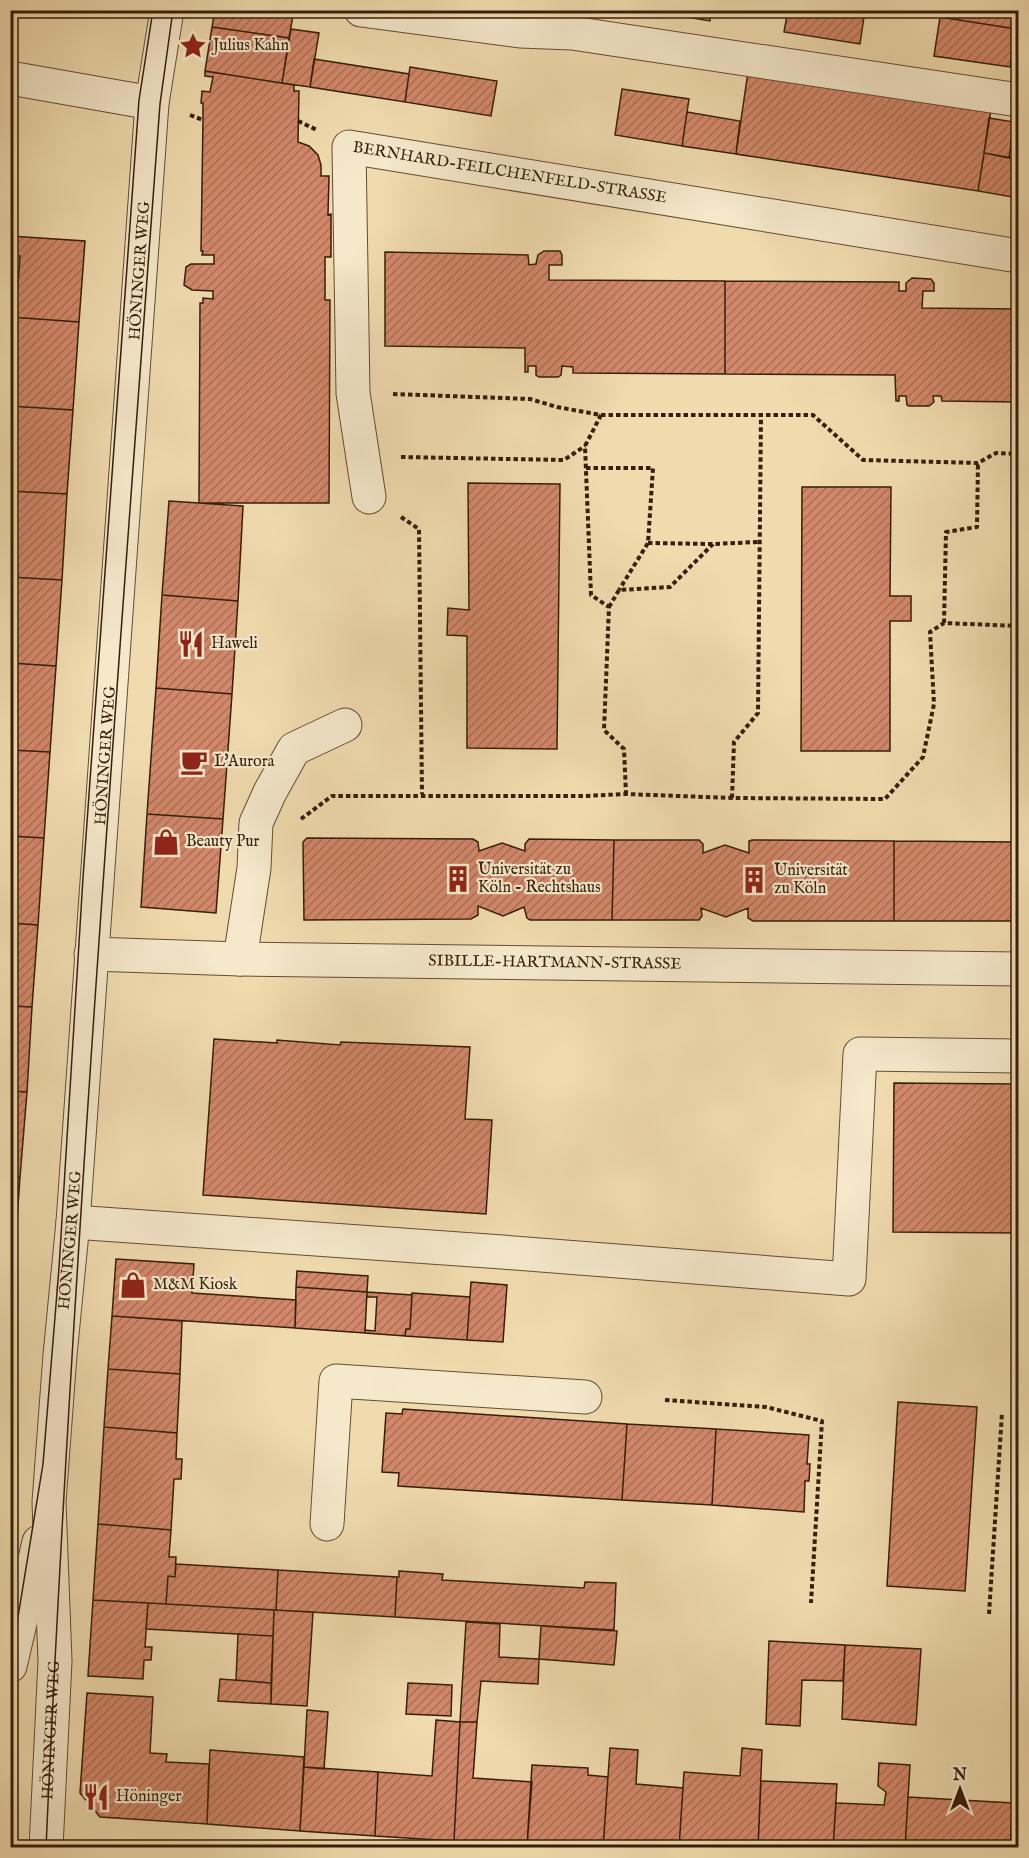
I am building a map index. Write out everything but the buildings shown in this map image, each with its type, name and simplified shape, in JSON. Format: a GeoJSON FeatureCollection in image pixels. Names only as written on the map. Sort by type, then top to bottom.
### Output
{"type":"FeatureCollection","features":[{"type":"Feature","properties":{"kind":"street","name":"HÖNINGER WEG"},"geometry":{"type":"LineString","coordinates":[[46,1848],[55,1661],[49,1502],[73,1222],[152,103],[167,10]]}},
{"type":"Feature","properties":{"kind":"street"},"geometry":{"type":"LineString","coordinates":[[361,10],[520,32],[572,33],[1018,100]]}},
{"type":"Feature","properties":{"kind":"street"},"geometry":{"type":"LineString","coordinates":[[10,78],[152,103]]}},
{"type":"Feature","properties":{"kind":"street","name":"BERNHARD-FEILCHENFELD-STRASSE"},"geometry":{"type":"LineString","coordinates":[[369,497],[353,393],[349,147],[1018,255]]}},
{"type":"Feature","properties":{"kind":"street"},"geometry":{"type":"LineString","coordinates":[[240,959],[254,868],[256,823],[294,749],[345,725]]}},
{"type":"Feature","properties":{"kind":"street","name":"SIBILLE-HARTMANN-STRASSE"},"geometry":{"type":"LineString","coordinates":[[91,954],[240,959],[1018,969]]}},
{"type":"Feature","properties":{"kind":"street"},"geometry":{"type":"LineString","coordinates":[[73,1222],[849,1279],[860,1054],[1018,1056]]}},
{"type":"Feature","properties":{"kind":"street"},"geometry":{"type":"LineString","coordinates":[[327,1524],[336,1381],[585,1397]]}},
{"type":"Feature","properties":{"kind":"street","name":"HÖNINGER WEG"},"geometry":{"type":"LineString","coordinates":[[10,1666],[49,1502]]}},
{"type":"Feature","properties":{"kind":"path"},"geometry":{"type":"LineString","coordinates":[[353,393],[530,399],[557,407],[601,415],[813,415],[863,460],[978,463],[996,453],[1018,454]]}},
{"type":"Feature","properties":{"kind":"path"},"geometry":{"type":"LineString","coordinates":[[362,456],[564,460],[585,446],[601,415]]}},
{"type":"Feature","properties":{"kind":"path"},"geometry":{"type":"LineString","coordinates":[[732,798],[734,742],[758,713],[761,415]]}},
{"type":"Feature","properties":{"kind":"path"},"geometry":{"type":"LineString","coordinates":[[585,446],[591,595],[609,607]]}},
{"type":"Feature","properties":{"kind":"path"},"geometry":{"type":"LineString","coordinates":[[944,622],[946,532],[977,527],[978,463]]}},
{"type":"Feature","properties":{"kind":"path"},"geometry":{"type":"LineString","coordinates":[[586,468],[653,468],[648,543],[609,607],[604,730],[624,749],[626,794]]}},
{"type":"Feature","properties":{"kind":"path"},"geometry":{"type":"LineString","coordinates":[[369,497],[419,529],[422,794]]}},
{"type":"Feature","properties":{"kind":"path"},"geometry":{"type":"LineString","coordinates":[[648,543],[759,542]]}},
{"type":"Feature","properties":{"kind":"path"},"geometry":{"type":"LineString","coordinates":[[619,590],[670,587],[713,544]]}},
{"type":"Feature","properties":{"kind":"path"},"geometry":{"type":"LineString","coordinates":[[256,823],[299,821],[332,796],[626,794],[732,798],[885,799],[923,757],[934,704],[930,632],[944,622],[1018,626]]}},
{"type":"Feature","properties":{"kind":"path"},"geometry":{"type":"LineString","coordinates":[[665,1400],[766,1407],[822,1421],[811,1602]]}},
{"type":"Feature","properties":{"kind":"path"},"geometry":{"type":"LineString","coordinates":[[989,1614],[1002,1413]]}},
{"type":"Feature","properties":{"kind":"tram line"},"geometry":{"type":"LineString","coordinates":[[10,1666],[43,1464],[59,1268],[83,878],[139,100],[153,10]]}},
{"type":"Feature","properties":{"kind":"tram line"},"geometry":{"type":"LineString","coordinates":[[46,1848],[69,1412],[97,976],[160,104],[173,10]]}},
{"type":"Feature","properties":{"kind":"place","name":"Julius Kahn"},"geometry":{"type":"Point","coordinates":[193,46]}},
{"type":"Feature","properties":{"kind":"place","name":"Haweli"},"geometry":{"type":"Point","coordinates":[191,644]}},
{"type":"Feature","properties":{"kind":"place","name":"L'Aurora"},"geometry":{"type":"Point","coordinates":[194,762]}},
{"type":"Feature","properties":{"kind":"place","name":"Beauty Pur"},"geometry":{"type":"Point","coordinates":[166,842]}},
{"type":"Feature","properties":{"kind":"place","name":"Universität zu Köln - Rechtshaus"},"geometry":{"type":"Point","coordinates":[458,879]}},
{"type":"Feature","properties":{"kind":"place","name":"Universität zu Köln"},"geometry":{"type":"Point","coordinates":[754,880]}},
{"type":"Feature","properties":{"kind":"place","name":"M&M Kiosk"},"geometry":{"type":"Point","coordinates":[133,1285]}},
{"type":"Feature","properties":{"kind":"place","name":"Höninger"},"geometry":{"type":"Point","coordinates":[96,1797]}}]}
